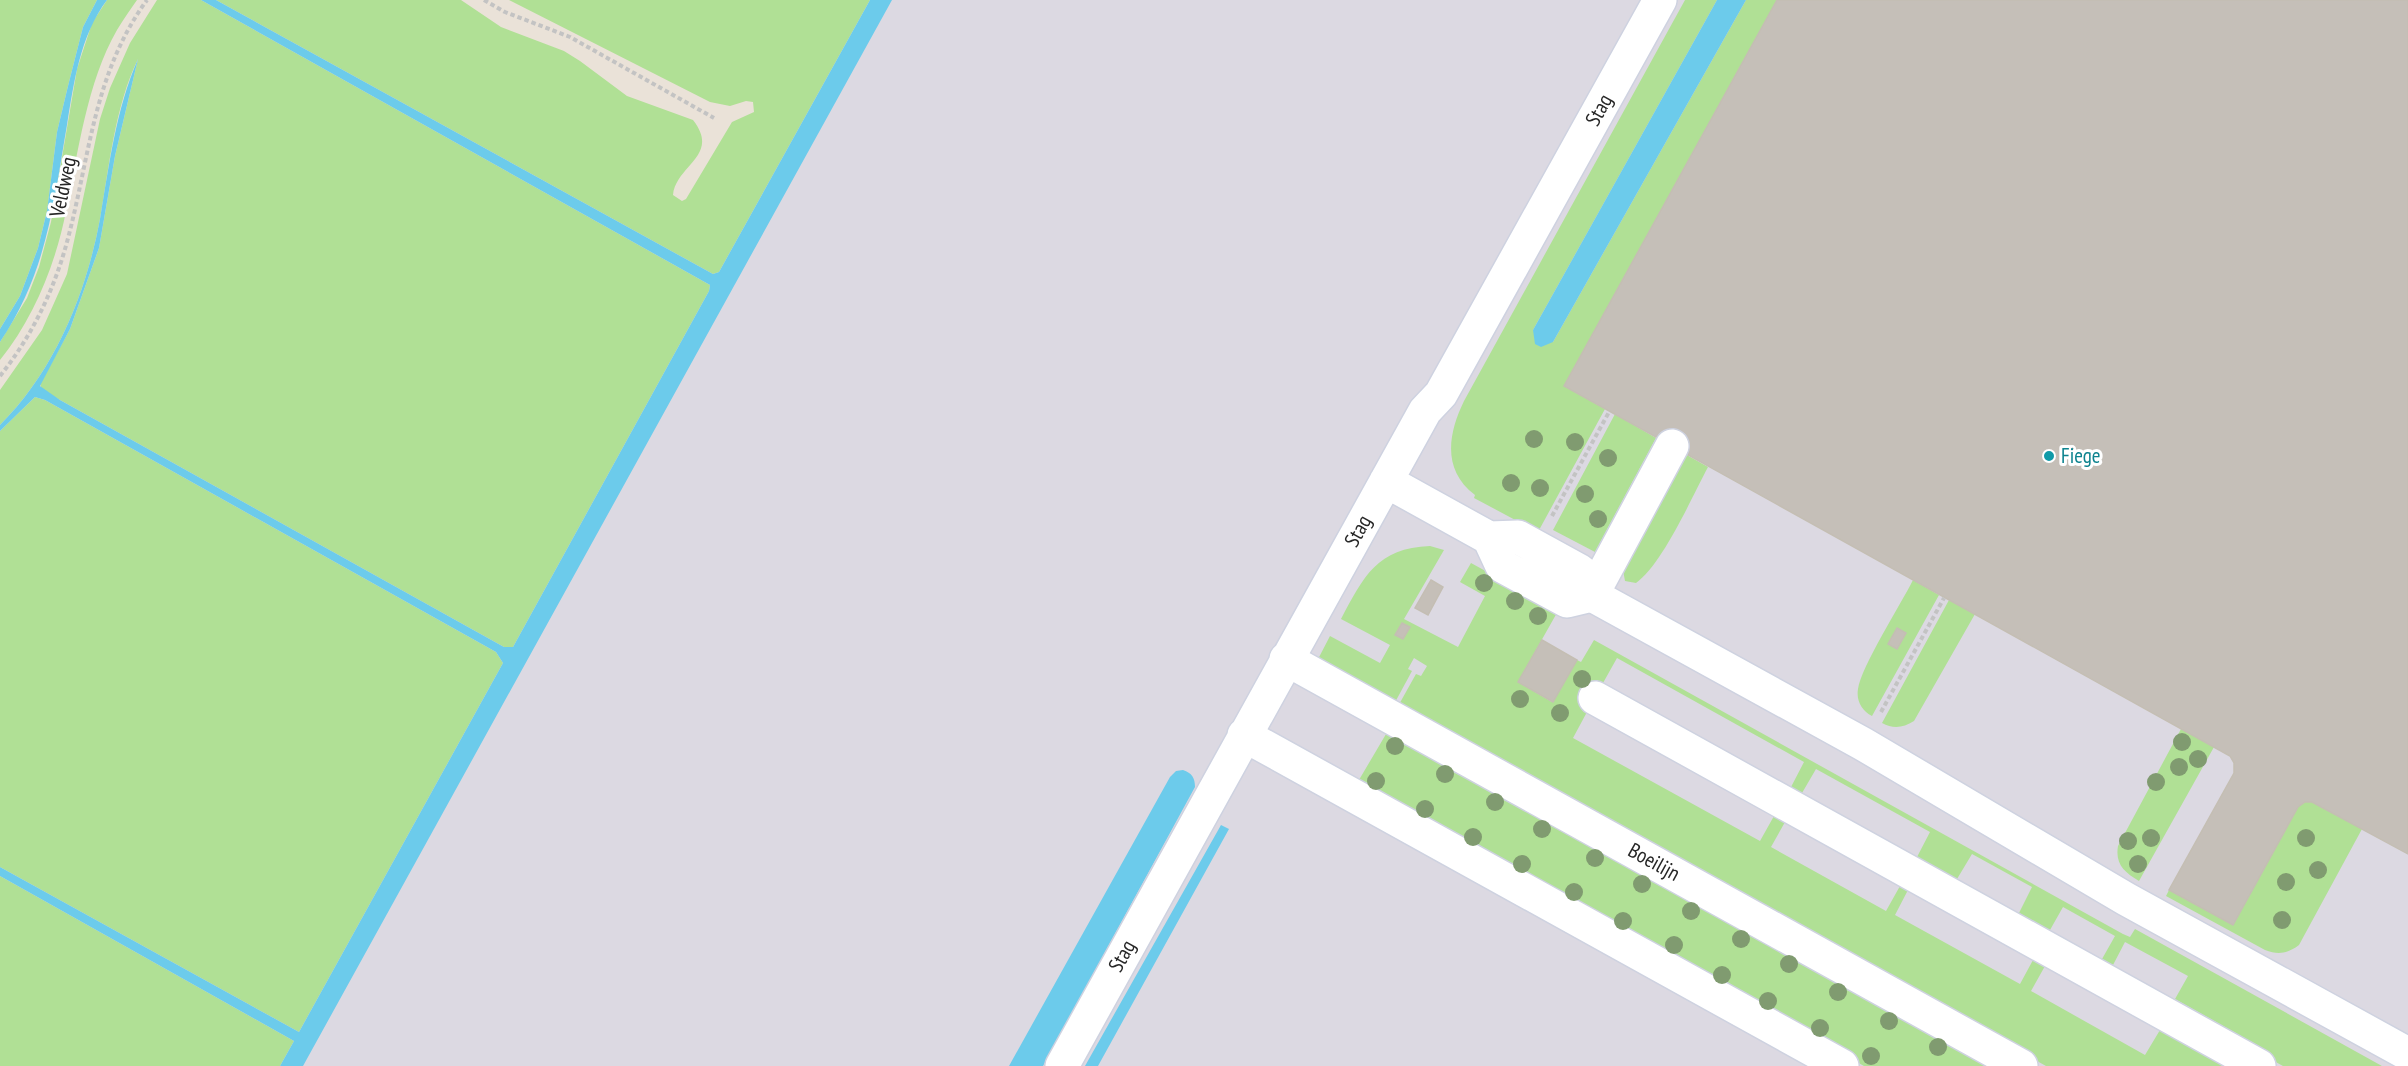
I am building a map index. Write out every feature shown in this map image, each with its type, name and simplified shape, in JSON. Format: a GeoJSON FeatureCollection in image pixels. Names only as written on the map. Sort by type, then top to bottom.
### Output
{"type":"FeatureCollection","features":[{"type":"Feature","properties":{"kind":"street","name":"Stag"},"geometry":{"type":"LineString","coordinates":[[1062,1066],[1425,411],[1441,394],[1660,0]]}},
{"type":"Feature","properties":{"kind":"street"},"geometry":{"type":"LineString","coordinates":[[1592,596],[1672,446]]}},
{"type":"Feature","properties":{"kind":"street"},"geometry":{"type":"LineString","coordinates":[[1386,481],[1489,538],[1518,537],[1580,571],[1592,596],[1863,744],[2126,899],[2408,1054]]}},
{"type":"Feature","properties":{"kind":"street"},"geometry":{"type":"LineString","coordinates":[[1489,538],[1502,566],[1567,601],[1592,596]]}},
{"type":"Feature","properties":{"kind":"street","name":"Boeilijn"},"geometry":{"type":"LineString","coordinates":[[1286,659],[2021,1066]]}},
{"type":"Feature","properties":{"kind":"street"},"geometry":{"type":"LineString","coordinates":[[1595,698],[2259,1066]]}},
{"type":"Feature","properties":{"kind":"street"},"geometry":{"type":"LineString","coordinates":[[1244,735],[1842,1066]]}},
{"type":"Feature","properties":{"kind":"path","name":"Veldweg"},"geometry":{"type":"LineString","coordinates":[[0,376],[26,338],[50,293],[68,241],[91,125],[106,79],[128,28],[147,0]]}},
{"type":"Feature","properties":{"kind":"path"},"geometry":{"type":"LineString","coordinates":[[484,0],[505,12],[570,37],[714,118]]}},
{"type":"Feature","properties":{"kind":"path"},"geometry":{"type":"LineString","coordinates":[[1536,547],[1610,412]]}},
{"type":"Feature","properties":{"kind":"path"},"geometry":{"type":"LineString","coordinates":[[1863,744],[1944,597]]}},
{"type":"Feature","properties":{"kind":"shaded area"},"geometry":{"type":"Polygon","coordinates":[[[881,0],[2408,0],[2408,1066],[291,1066],[881,0]]]}},
{"type":"Feature","properties":{"kind":"green space"},"geometry":{"type":"Polygon","coordinates":[[[0,0],[97,0],[83,27],[57,132],[47,211],[38,248],[20,296],[0,329],[0,0]]]}},
{"type":"Feature","properties":{"kind":"green space"},"geometry":{"type":"Polygon","coordinates":[[[107,0],[137,0],[117,30],[98,72],[85,118],[62,231],[50,270],[23,326],[0,360],[0,342],[27,298],[39,267],[51,222],[77,69],[92,23],[107,0]]]}},
{"type":"Feature","properties":{"kind":"green space"},"geometry":{"type":"Polygon","coordinates":[[[157,0],[201,0],[710,285],[709,291],[513,647],[504,647],[42,390],[40,384],[70,329],[99,248],[115,156],[138,59],[118,117],[94,247],[77,303],[37,380],[0,425],[0,390],[42,330],[67,274],[100,119],[110,88],[130,43],[157,0]]]}},
{"type":"Feature","properties":{"kind":"green space"},"geometry":{"type":"Polygon","coordinates":[[[216,0],[461,0],[501,27],[564,51],[627,96],[693,120],[700,132],[702,143],[700,152],[676,185],[673,195],[682,201],[686,199],[732,122],[754,112],[753,102],[746,101],[730,106],[710,102],[509,0],[870,0],[719,272],[713,274],[216,0]]]}},
{"type":"Feature","properties":{"kind":"green space"},"geometry":{"type":"Polygon","coordinates":[[[1685,0],[1717,0],[1533,330],[1553,342],[1746,0],[1777,0],[1564,386],[1605,409],[1538,532],[1474,498],[1475,495],[1464,485],[1453,463],[1451,451],[1454,426],[1464,401],[1685,0]]]}},
{"type":"Feature","properties":{"kind":"green space"},"geometry":{"type":"Polygon","coordinates":[[[35,397],[45,400],[496,652],[503,663],[299,1032],[0,867],[0,431],[35,397]]]}},
{"type":"Feature","properties":{"kind":"green space"},"geometry":{"type":"Polygon","coordinates":[[[1615,414],[1656,438],[1595,552],[1553,530],[1615,414]]]}},
{"type":"Feature","properties":{"kind":"green space"},"geometry":{"type":"Polygon","coordinates":[[[1685,454],[1708,467],[1656,562],[1636,583],[1625,581],[1623,570],[1685,454]]]}},
{"type":"Feature","properties":{"kind":"green space"},"geometry":{"type":"Polygon","coordinates":[[[1430,546],[1444,550],[1404,619],[1458,647],[1485,596],[1460,582],[1471,563],[1558,611],[1518,682],[1552,702],[1577,660],[1581,662],[1594,640],[2123,934],[2130,937],[2135,929],[2382,1066],[2283,1066],[2272,1060],[2266,1050],[2175,999],[2188,976],[2125,942],[2113,965],[2102,959],[2115,936],[2063,907],[2050,930],[2019,913],[2032,887],[1972,854],[1957,879],[1917,857],[1930,832],[1816,769],[1802,793],[1791,787],[1804,762],[1617,658],[1603,683],[1596,680],[1581,708],[1587,712],[1573,738],[1760,841],[1774,816],[1785,822],[1771,847],[1886,911],[1900,886],[1908,890],[1895,915],[2020,984],[2033,960],[2045,966],[2031,991],[2145,1055],[2160,1030],[2225,1066],[2046,1066],[1397,708],[1416,674],[1421,676],[1427,666],[1414,658],[1408,669],[1412,671],[1393,706],[1316,663],[1330,636],[1380,663],[1390,645],[1341,619],[1357,590],[1374,567],[1397,552],[1430,546]]]}},
{"type":"Feature","properties":{"kind":"green space"},"geometry":{"type":"Polygon","coordinates":[[[1913,580],[1939,595],[1872,716],[1865,711],[1859,701],[1858,689],[1861,679],[1913,580]]]}},
{"type":"Feature","properties":{"kind":"green space"},"geometry":{"type":"Polygon","coordinates":[[[1949,600],[1975,614],[1914,721],[1898,727],[1882,723],[1949,600]]]}},
{"type":"Feature","properties":{"kind":"green space"},"geometry":{"type":"Polygon","coordinates":[[[1389,729],[1999,1066],[1864,1066],[1356,785],[1389,729]]]}},
{"type":"Feature","properties":{"kind":"green space"},"geometry":{"type":"Polygon","coordinates":[[[2181,729],[2214,747],[2139,881],[2119,863],[2118,846],[2181,729]]]}},
{"type":"Feature","properties":{"kind":"green space"},"geometry":{"type":"Polygon","coordinates":[[[2305,802],[2312,802],[2362,829],[2299,945],[2295,948],[2282,953],[2265,950],[2166,896],[2169,890],[2233,925],[2298,807],[2305,802]]]}},
{"type":"Feature","properties":{"kind":"green space"},"geometry":{"type":"Polygon","coordinates":[[[0,876],[294,1041],[280,1066],[0,1066],[0,876]]]}},
{"type":"Feature","properties":{"kind":"water"},"geometry":{"type":"Polygon","coordinates":[[[97,0],[107,0],[84,44],[72,92],[46,238],[28,290],[0,342],[0,329],[20,296],[38,248],[47,211],[57,132],[83,27],[97,0]]]}},
{"type":"Feature","properties":{"kind":"water"},"geometry":{"type":"Polygon","coordinates":[[[201,0],[216,0],[713,274],[719,272],[870,0],[892,0],[303,1066],[280,1066],[294,1041],[0,876],[0,867],[299,1032],[503,663],[496,652],[45,400],[35,397],[0,431],[0,425],[37,380],[77,303],[94,247],[110,158],[124,98],[138,59],[115,156],[99,248],[70,329],[40,386],[60,400],[504,647],[513,647],[709,291],[710,285],[201,0]]]}},
{"type":"Feature","properties":{"kind":"water"},"geometry":{"type":"Polygon","coordinates":[[[1717,0],[1746,0],[1553,342],[1541,347],[1535,344],[1533,330],[1717,0]]]}},
{"type":"Feature","properties":{"kind":"water"},"geometry":{"type":"Polygon","coordinates":[[[1183,770],[1192,776],[1195,787],[1043,1066],[1009,1066],[1170,777],[1176,771],[1183,770]]]}},
{"type":"Feature","properties":{"kind":"water"},"geometry":{"type":"Polygon","coordinates":[[[1221,825],[1229,829],[1098,1066],[1085,1066],[1221,825]]]}},
{"type":"Feature","properties":{"kind":"building","name":"Fiege"},"geometry":{"type":"Polygon","coordinates":[[[1777,0],[2408,0],[2408,854],[2312,802],[2305,802],[2298,807],[2233,925],[2169,890],[2234,773],[2234,763],[2230,756],[1564,386],[1777,0]]]}},
{"type":"Feature","properties":{"kind":"building"},"geometry":{"type":"Polygon","coordinates":[[[1431,580],[1443,587],[1428,615],[1415,608],[1431,580]]]}},
{"type":"Feature","properties":{"kind":"building"},"geometry":{"type":"Polygon","coordinates":[[[1402,623],[1410,627],[1403,639],[1395,635],[1402,623]]]}},
{"type":"Feature","properties":{"kind":"building"},"geometry":{"type":"Polygon","coordinates":[[[1897,628],[1906,633],[1897,649],[1888,644],[1897,628]]]}},
{"type":"Feature","properties":{"kind":"building"},"geometry":{"type":"Polygon","coordinates":[[[1542,640],[1577,660],[1553,702],[1518,682],[1542,640]]]}},
{"type":"Feature","properties":{"kind":"place","name":"Fiege"},"geometry":{"type":"Point","coordinates":[2049,456]}}]}
